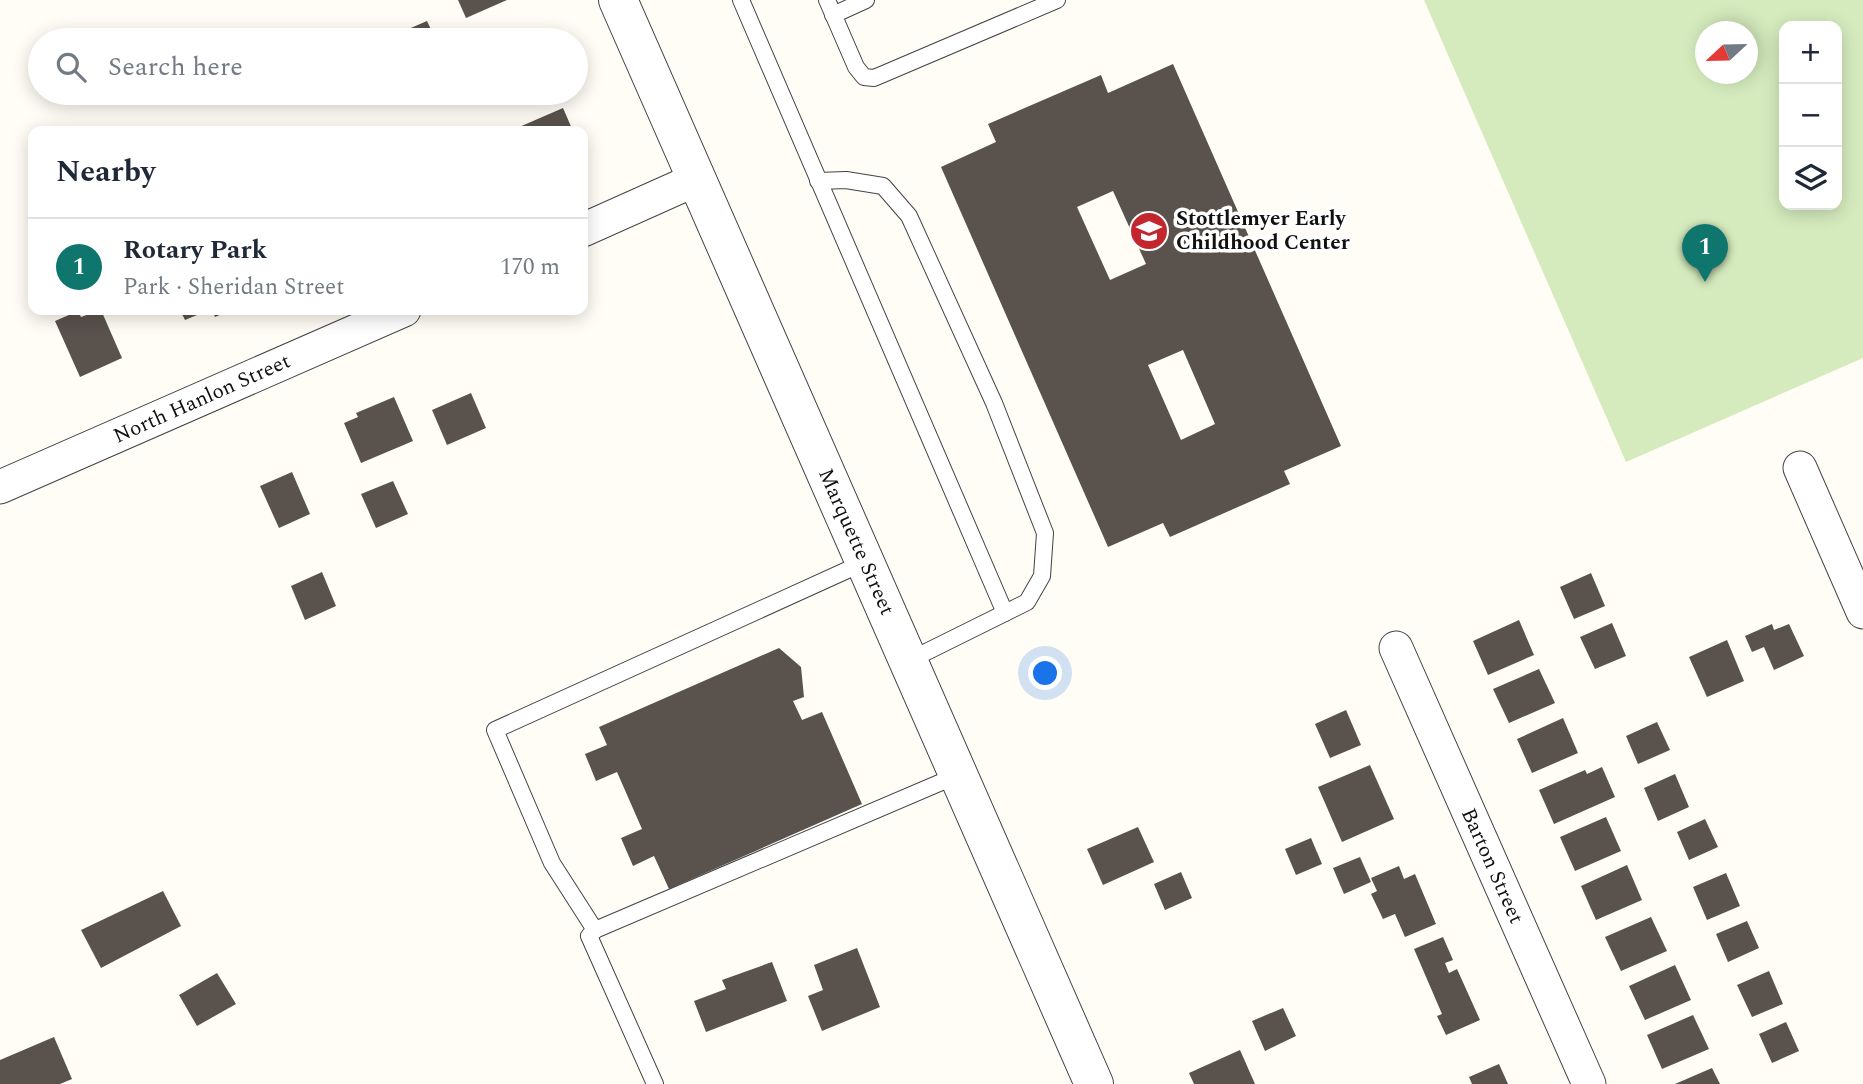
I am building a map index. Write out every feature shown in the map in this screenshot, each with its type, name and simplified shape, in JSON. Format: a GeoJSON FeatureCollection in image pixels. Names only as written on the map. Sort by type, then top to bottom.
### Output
{"type":"FeatureCollection","features":[{"type":"Feature","properties":{"kind":"street","name":"Marquette Street"},"geometry":{"type":"LineString","coordinates":[[618,0],[1094,1084]]}},
{"type":"Feature","properties":{"kind":"street"},"geometry":{"type":"LineString","coordinates":[[588,228],[696,179]]}},
{"type":"Feature","properties":{"kind":"street","name":"North Hanlon Street"},"geometry":{"type":"LineString","coordinates":[[0,487],[393,315]]}},
{"type":"Feature","properties":{"kind":"street"},"geometry":{"type":"LineString","coordinates":[[1800,468],[1863,612]]}},
{"type":"Feature","properties":{"kind":"street","name":"Barton Street"},"geometry":{"type":"LineString","coordinates":[[1396,648],[1588,1084]]}},
{"type":"Feature","properties":{"kind":"lane"},"geometry":{"type":"LineString","coordinates":[[741,0],[1005,613]]}},
{"type":"Feature","properties":{"kind":"lane"},"geometry":{"type":"LineString","coordinates":[[866,0],[830,7],[856,66],[864,77],[874,78],[1057,0]]}},
{"type":"Feature","properties":{"kind":"lane"},"geometry":{"type":"LineString","coordinates":[[818,181],[846,180],[883,186],[909,216],[994,403],[1045,533],[1042,576],[1027,601],[908,661]]}},
{"type":"Feature","properties":{"kind":"lane"},"geometry":{"type":"LineString","coordinates":[[595,930],[552,863],[495,730],[864,562]]}},
{"type":"Feature","properties":{"kind":"lane"},"geometry":{"type":"LineString","coordinates":[[655,1084],[589,936],[595,930],[958,775]]}},
{"type":"Feature","properties":{"kind":"green space"},"geometry":{"type":"Polygon","coordinates":[[[1424,0],[1863,0],[1863,358],[1626,462],[1424,0]]]}},
{"type":"Feature","properties":{"kind":"building"},"geometry":{"type":"Polygon","coordinates":[[[458,0],[507,0],[466,18],[458,0]]]}},
{"type":"Feature","properties":{"kind":"building"},"geometry":{"type":"Polygon","coordinates":[[[427,21],[430,28],[411,28],[427,21]]]}},
{"type":"Feature","properties":{"kind":"building"},"geometry":{"type":"Polygon","coordinates":[[[1173,64],[1341,446],[1284,471],[1290,484],[1170,537],[1163,523],[1108,547],[941,167],[996,142],[988,124],[1101,75],[1108,93],[1173,64]],[[1113,191],[1077,207],[1110,280],[1146,264],[1113,191]],[[1183,350],[1148,365],[1181,440],[1215,424],[1183,350]]]}},
{"type":"Feature","properties":{"kind":"building"},"geometry":{"type":"Polygon","coordinates":[[[563,108],[571,126],[522,126],[563,108]]]}},
{"type":"Feature","properties":{"kind":"building"},"geometry":{"type":"Polygon","coordinates":[[[69,315],[103,315],[122,358],[80,377],[55,321],[69,315]]]}},
{"type":"Feature","properties":{"kind":"building"},"geometry":{"type":"Polygon","coordinates":[[[182,315],[197,315],[185,320],[182,315]]]}},
{"type":"Feature","properties":{"kind":"building"},"geometry":{"type":"Polygon","coordinates":[[[471,393],[486,428],[447,445],[432,410],[471,393]]]}},
{"type":"Feature","properties":{"kind":"building"},"geometry":{"type":"Polygon","coordinates":[[[394,397],[413,441],[361,463],[344,423],[358,417],[356,413],[394,397]]]}},
{"type":"Feature","properties":{"kind":"building"},"geometry":{"type":"Polygon","coordinates":[[[292,472],[310,514],[279,528],[260,486],[292,472]]]}},
{"type":"Feature","properties":{"kind":"building"},"geometry":{"type":"Polygon","coordinates":[[[393,481],[408,514],[376,528],[361,494],[393,481]]]}},
{"type":"Feature","properties":{"kind":"building"},"geometry":{"type":"Polygon","coordinates":[[[322,572],[336,606],[305,620],[291,586],[322,572]]]}},
{"type":"Feature","properties":{"kind":"building"},"geometry":{"type":"Polygon","coordinates":[[[1591,573],[1605,606],[1574,619],[1560,587],[1591,573]]]}},
{"type":"Feature","properties":{"kind":"building"},"geometry":{"type":"Polygon","coordinates":[[[1519,620],[1534,655],[1488,675],[1473,641],[1519,620]]]}},
{"type":"Feature","properties":{"kind":"building"},"geometry":{"type":"Polygon","coordinates":[[[1612,623],[1626,656],[1595,669],[1580,637],[1612,623]]]}},
{"type":"Feature","properties":{"kind":"building"},"geometry":{"type":"Polygon","coordinates":[[[1772,624],[1774,630],[1789,624],[1804,656],[1774,670],[1764,647],[1752,652],[1745,636],[1772,624]]]}},
{"type":"Feature","properties":{"kind":"building"},"geometry":{"type":"Polygon","coordinates":[[[1727,640],[1744,681],[1707,697],[1689,657],[1727,640]]]}},
{"type":"Feature","properties":{"kind":"building"},"geometry":{"type":"Polygon","coordinates":[[[779,648],[801,667],[804,697],[793,701],[802,720],[822,712],[862,804],[669,889],[654,856],[633,866],[621,838],[642,829],[617,772],[596,781],[585,754],[607,745],[599,727],[779,648]]]}},
{"type":"Feature","properties":{"kind":"building"},"geometry":{"type":"Polygon","coordinates":[[[1539,669],[1555,703],[1509,723],[1493,689],[1539,669]]]}},
{"type":"Feature","properties":{"kind":"building"},"geometry":{"type":"Polygon","coordinates":[[[1346,710],[1361,745],[1330,758],[1315,724],[1346,710]]]}},
{"type":"Feature","properties":{"kind":"building"},"geometry":{"type":"Polygon","coordinates":[[[1563,718],[1578,753],[1532,773],[1517,739],[1563,718]]]}},
{"type":"Feature","properties":{"kind":"building"},"geometry":{"type":"Polygon","coordinates":[[[1657,722],[1670,750],[1638,764],[1626,736],[1657,722]]]}},
{"type":"Feature","properties":{"kind":"building"},"geometry":{"type":"Polygon","coordinates":[[[1370,765],[1394,819],[1342,842],[1318,787],[1370,765]]]}},
{"type":"Feature","properties":{"kind":"building"},"geometry":{"type":"Polygon","coordinates":[[[1602,767],[1615,797],[1554,824],[1539,790],[1585,770],[1587,774],[1602,767]]]}},
{"type":"Feature","properties":{"kind":"building"},"geometry":{"type":"Polygon","coordinates":[[[1675,774],[1689,807],[1658,821],[1644,788],[1675,774]]]}},
{"type":"Feature","properties":{"kind":"building"},"geometry":{"type":"Polygon","coordinates":[[[1606,817],[1621,851],[1575,871],[1560,837],[1606,817]]]}},
{"type":"Feature","properties":{"kind":"building"},"geometry":{"type":"Polygon","coordinates":[[[1705,819],[1718,847],[1689,860],[1677,832],[1705,819]]]}},
{"type":"Feature","properties":{"kind":"building"},"geometry":{"type":"Polygon","coordinates":[[[1138,827],[1154,862],[1103,885],[1087,849],[1138,827]]]}},
{"type":"Feature","properties":{"kind":"building"},"geometry":{"type":"Polygon","coordinates":[[[1311,838],[1322,864],[1296,875],[1285,849],[1311,838]]]}},
{"type":"Feature","properties":{"kind":"building"},"geometry":{"type":"Polygon","coordinates":[[[1360,857],[1371,882],[1344,894],[1333,868],[1360,857]]]}},
{"type":"Feature","properties":{"kind":"building"},"geometry":{"type":"Polygon","coordinates":[[[1627,865],[1642,900],[1596,920],[1581,886],[1627,865]]]}},
{"type":"Feature","properties":{"kind":"building"},"geometry":{"type":"Polygon","coordinates":[[[1399,866],[1404,879],[1415,874],[1436,924],[1405,937],[1395,914],[1383,919],[1371,894],[1377,891],[1371,878],[1399,866]]]}},
{"type":"Feature","properties":{"kind":"building"},"geometry":{"type":"Polygon","coordinates":[[[1181,872],[1192,898],[1165,910],[1154,884],[1181,872]]]}},
{"type":"Feature","properties":{"kind":"building"},"geometry":{"type":"Polygon","coordinates":[[[1726,873],[1740,906],[1707,920],[1693,887],[1726,873]]]}},
{"type":"Feature","properties":{"kind":"building"},"geometry":{"type":"Polygon","coordinates":[[[163,891],[181,926],[101,968],[81,930],[163,891]]]}},
{"type":"Feature","properties":{"kind":"building"},"geometry":{"type":"Polygon","coordinates":[[[1651,917],[1667,951],[1621,971],[1605,937],[1651,917]]]}},
{"type":"Feature","properties":{"kind":"building"},"geometry":{"type":"Polygon","coordinates":[[[1747,921],[1759,948],[1728,962],[1716,934],[1747,921]]]}},
{"type":"Feature","properties":{"kind":"building"},"geometry":{"type":"Polygon","coordinates":[[[1443,937],[1453,960],[1445,963],[1449,973],[1457,969],[1480,1020],[1446,1035],[1437,1016],[1442,1014],[1414,949],[1443,937]]]}},
{"type":"Feature","properties":{"kind":"building"},"geometry":{"type":"Polygon","coordinates":[[[857,948],[880,1007],[822,1031],[808,996],[823,990],[814,965],[857,948]]]}},
{"type":"Feature","properties":{"kind":"building"},"geometry":{"type":"Polygon","coordinates":[[[772,962],[787,1001],[706,1032],[694,1001],[726,989],[722,980],[772,962]]]}},
{"type":"Feature","properties":{"kind":"building"},"geometry":{"type":"Polygon","coordinates":[[[1675,965],[1691,1000],[1645,1020],[1629,986],[1675,965]]]}},
{"type":"Feature","properties":{"kind":"building"},"geometry":{"type":"Polygon","coordinates":[[[1769,971],[1783,1004],[1752,1017],[1737,985],[1769,971]]]}},
{"type":"Feature","properties":{"kind":"building"},"geometry":{"type":"Polygon","coordinates":[[[217,973],[236,1004],[197,1026],[179,995],[217,973]]]}},
{"type":"Feature","properties":{"kind":"building"},"geometry":{"type":"Polygon","coordinates":[[[1283,1008],[1296,1036],[1265,1051],[1252,1021],[1283,1008]]]}},
{"type":"Feature","properties":{"kind":"building"},"geometry":{"type":"Polygon","coordinates":[[[1693,1015],[1709,1049],[1662,1069],[1647,1035],[1693,1015]]]}},
{"type":"Feature","properties":{"kind":"building"},"geometry":{"type":"Polygon","coordinates":[[[1786,1022],[1799,1051],[1772,1063],[1759,1034],[1786,1022]]]}},
{"type":"Feature","properties":{"kind":"building"},"geometry":{"type":"Polygon","coordinates":[[[54,1037],[72,1079],[60,1084],[0,1084],[0,1060],[54,1037]]]}},
{"type":"Feature","properties":{"kind":"building"},"geometry":{"type":"Polygon","coordinates":[[[1240,1050],[1255,1084],[1194,1084],[1189,1073],[1240,1050]]]}},
{"type":"Feature","properties":{"kind":"building"},"geometry":{"type":"Polygon","coordinates":[[[1499,1064],[1508,1084],[1472,1084],[1469,1077],[1499,1064]]]}},
{"type":"Feature","properties":{"kind":"building"},"geometry":{"type":"Polygon","coordinates":[[[1712,1068],[1720,1084],[1675,1084],[1712,1068]]]}},
{"type":"Feature","properties":{"kind":"place","name":"Stottlemyer Early Childhood Center"},"geometry":{"type":"Point","coordinates":[1149,231]}},
{"type":"Feature","properties":{"kind":"place","name":"Rotary Park"},"geometry":{"type":"Point","coordinates":[1705,282]}}]}
